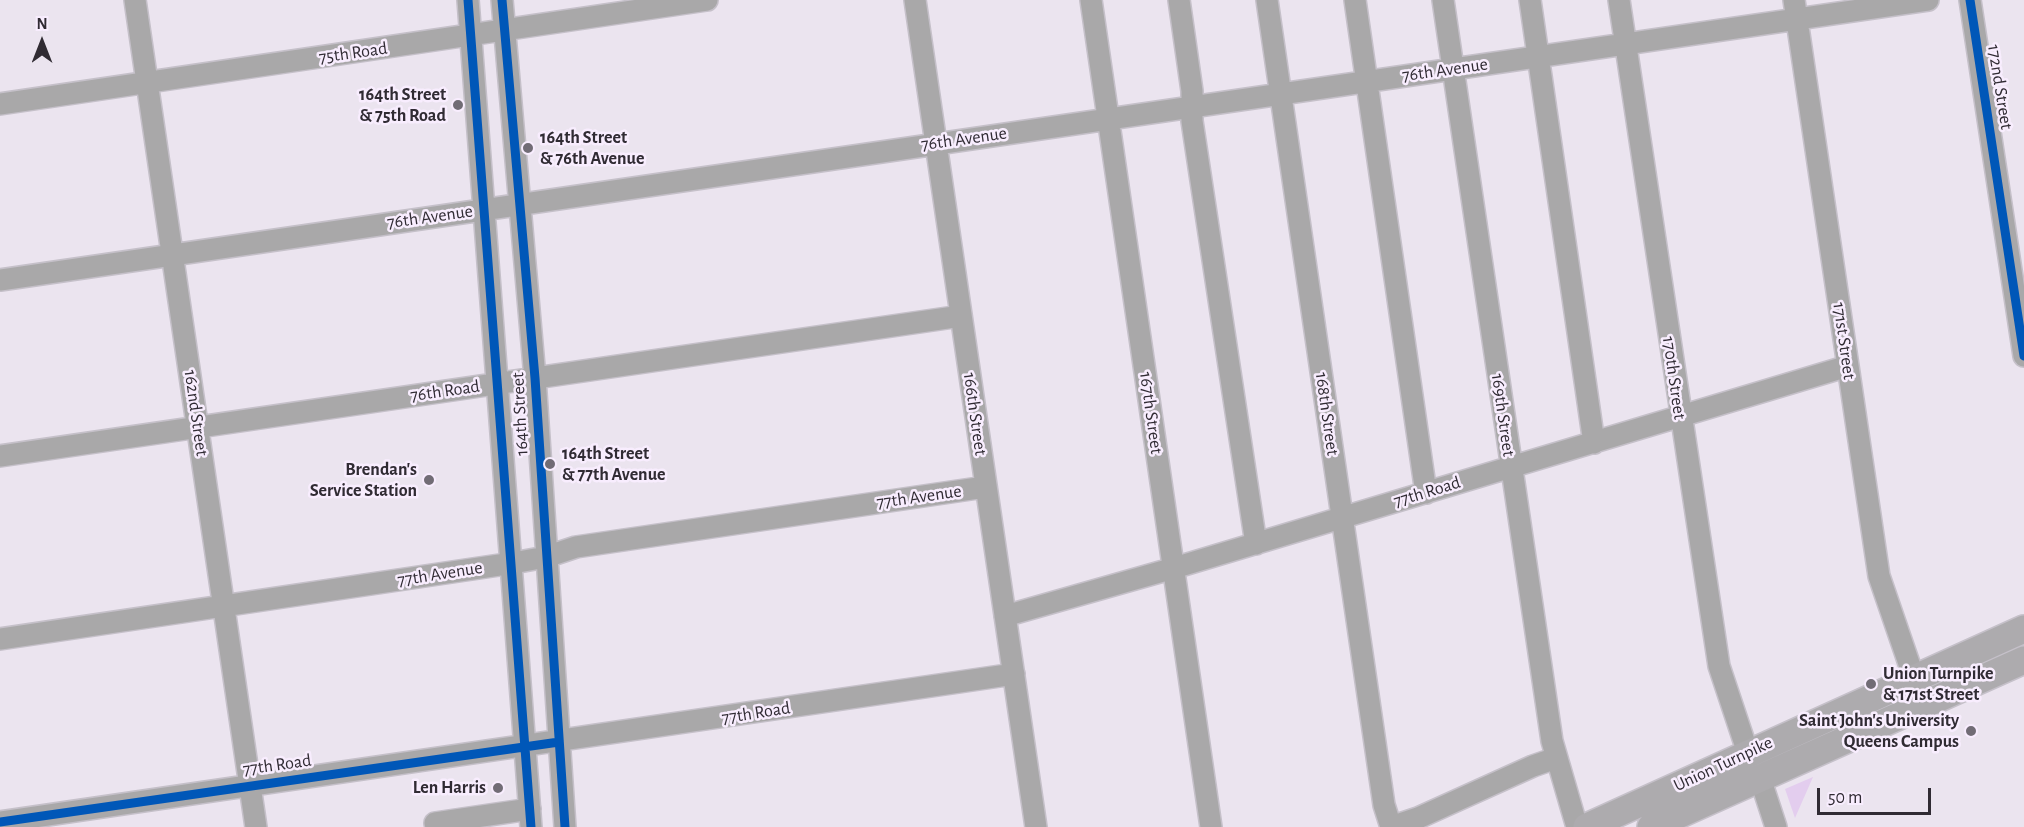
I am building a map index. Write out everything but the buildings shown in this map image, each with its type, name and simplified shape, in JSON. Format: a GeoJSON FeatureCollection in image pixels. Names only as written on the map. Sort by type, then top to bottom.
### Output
{"type":"FeatureCollection","features":[{"type":"Feature","properties":{"kind":"main road","name":"Union Turnpike"},"geometry":{"type":"LineString","coordinates":[[1587,827],[2024,630]]}},
{"type":"Feature","properties":{"kind":"main road","name":"Union Turnpike"},"geometry":{"type":"LineString","coordinates":[[1651,827],[2024,660]]}},
{"type":"Feature","properties":{"kind":"street","name":"162nd Street"},"geometry":{"type":"LineString","coordinates":[[135,0],[256,827]]}},
{"type":"Feature","properties":{"kind":"street","name":"164th Street"},"geometry":{"type":"LineString","coordinates":[[468,0],[513,563],[530,818]]}},
{"type":"Feature","properties":{"kind":"street","name":"164th Street"},"geometry":{"type":"LineString","coordinates":[[502,0],[518,204],[535,378],[565,827]]}},
{"type":"Feature","properties":{"kind":"street","name":"75th Road"},"geometry":{"type":"LineString","coordinates":[[0,104],[706,0]]}},
{"type":"Feature","properties":{"kind":"street","name":"166th Street"},"geometry":{"type":"LineString","coordinates":[[915,0],[1036,827]]}},
{"type":"Feature","properties":{"kind":"street","name":"167th Street"},"geometry":{"type":"LineString","coordinates":[[1091,0],[1211,827]]}},
{"type":"Feature","properties":{"kind":"street"},"geometry":{"type":"LineString","coordinates":[[1179,0],[1192,91],[1190,107],[1256,544]]}},
{"type":"Feature","properties":{"kind":"street","name":"168th Street"},"geometry":{"type":"LineString","coordinates":[[1267,0],[1384,805],[1391,827]]}},
{"type":"Feature","properties":{"kind":"street"},"geometry":{"type":"LineString","coordinates":[[1355,0],[1426,493]]}},
{"type":"Feature","properties":{"kind":"street","name":"169th Street"},"geometry":{"type":"LineString","coordinates":[[1443,0],[1556,758],[1577,827]]}},
{"type":"Feature","properties":{"kind":"street"},"geometry":{"type":"LineString","coordinates":[[1530,0],[1594,443]]}},
{"type":"Feature","properties":{"kind":"street","name":"170th Street"},"geometry":{"type":"LineString","coordinates":[[1619,0],[1719,666],[1748,753]]}},
{"type":"Feature","properties":{"kind":"street","name":"76th Avenue"},"geometry":{"type":"LineString","coordinates":[[0,280],[483,208],[1625,44],[1796,10],[1929,0]]}},
{"type":"Feature","properties":{"kind":"street","name":"172nd Street"},"geometry":{"type":"LineString","coordinates":[[1970,0],[2024,356]]}},
{"type":"Feature","properties":{"kind":"street","name":"171st Street"},"geometry":{"type":"LineString","coordinates":[[1796,10],[1879,576],[1914,678]]}},
{"type":"Feature","properties":{"kind":"street","name":"76th Road"},"geometry":{"type":"LineString","coordinates":[[0,456],[961,316]]}},
{"type":"Feature","properties":{"kind":"street","name":"77th Road"},"geometry":{"type":"LineString","coordinates":[[1005,616],[1256,544],[1848,366]]}},
{"type":"Feature","properties":{"kind":"street","name":"77th Avenue"},"geometry":{"type":"LineString","coordinates":[[0,639],[546,558],[576,547],[985,487]]}},
{"type":"Feature","properties":{"kind":"street","name":"77th Road"},"geometry":{"type":"LineString","coordinates":[[0,822],[1014,674]]}},
{"type":"Feature","properties":{"kind":"street"},"geometry":{"type":"LineString","coordinates":[[1391,827],[1418,818],[1533,766],[1556,758]]}},
{"type":"Feature","properties":{"kind":"street"},"geometry":{"type":"LineString","coordinates":[[1760,778],[1776,827]]}},
{"type":"Feature","properties":{"kind":"street"},"geometry":{"type":"LineString","coordinates":[[435,824],[530,818]]}},
{"type":"Feature","properties":{"kind":"shaded area"},"geometry":{"type":"Polygon","coordinates":[[[1813,777],[1795,818],[1785,789],[1813,777]]]}},
{"type":"Feature","properties":{"kind":"cycle path"},"geometry":{"type":"LineString","coordinates":[[468,0],[531,827]]}},
{"type":"Feature","properties":{"kind":"cycle path"},"geometry":{"type":"LineString","coordinates":[[502,0],[535,378],[565,827]]}},
{"type":"Feature","properties":{"kind":"cycle path"},"geometry":{"type":"LineString","coordinates":[[1970,0],[2024,356]]}},
{"type":"Feature","properties":{"kind":"cycle path"},"geometry":{"type":"LineString","coordinates":[[0,822],[559,742]]}},
{"type":"Feature","properties":{"kind":"place","name":"164th Street & 75th Road"},"geometry":{"type":"Point","coordinates":[458,105]}},
{"type":"Feature","properties":{"kind":"place","name":"164th Street & 76th Avenue"},"geometry":{"type":"Point","coordinates":[528,148]}},
{"type":"Feature","properties":{"kind":"place","name":"164th Street & 77th Avenue"},"geometry":{"type":"Point","coordinates":[550,464]}},
{"type":"Feature","properties":{"kind":"place","name":"Brendan's Service Station"},"geometry":{"type":"Point","coordinates":[429,480]}},
{"type":"Feature","properties":{"kind":"place","name":"Union Turnpike & 171st Street"},"geometry":{"type":"Point","coordinates":[1871,684]}},
{"type":"Feature","properties":{"kind":"place","name":"Saint John's University Queens Campus"},"geometry":{"type":"Point","coordinates":[1971,731]}},
{"type":"Feature","properties":{"kind":"place","name":"Len Harris"},"geometry":{"type":"Point","coordinates":[498,788]}}]}
